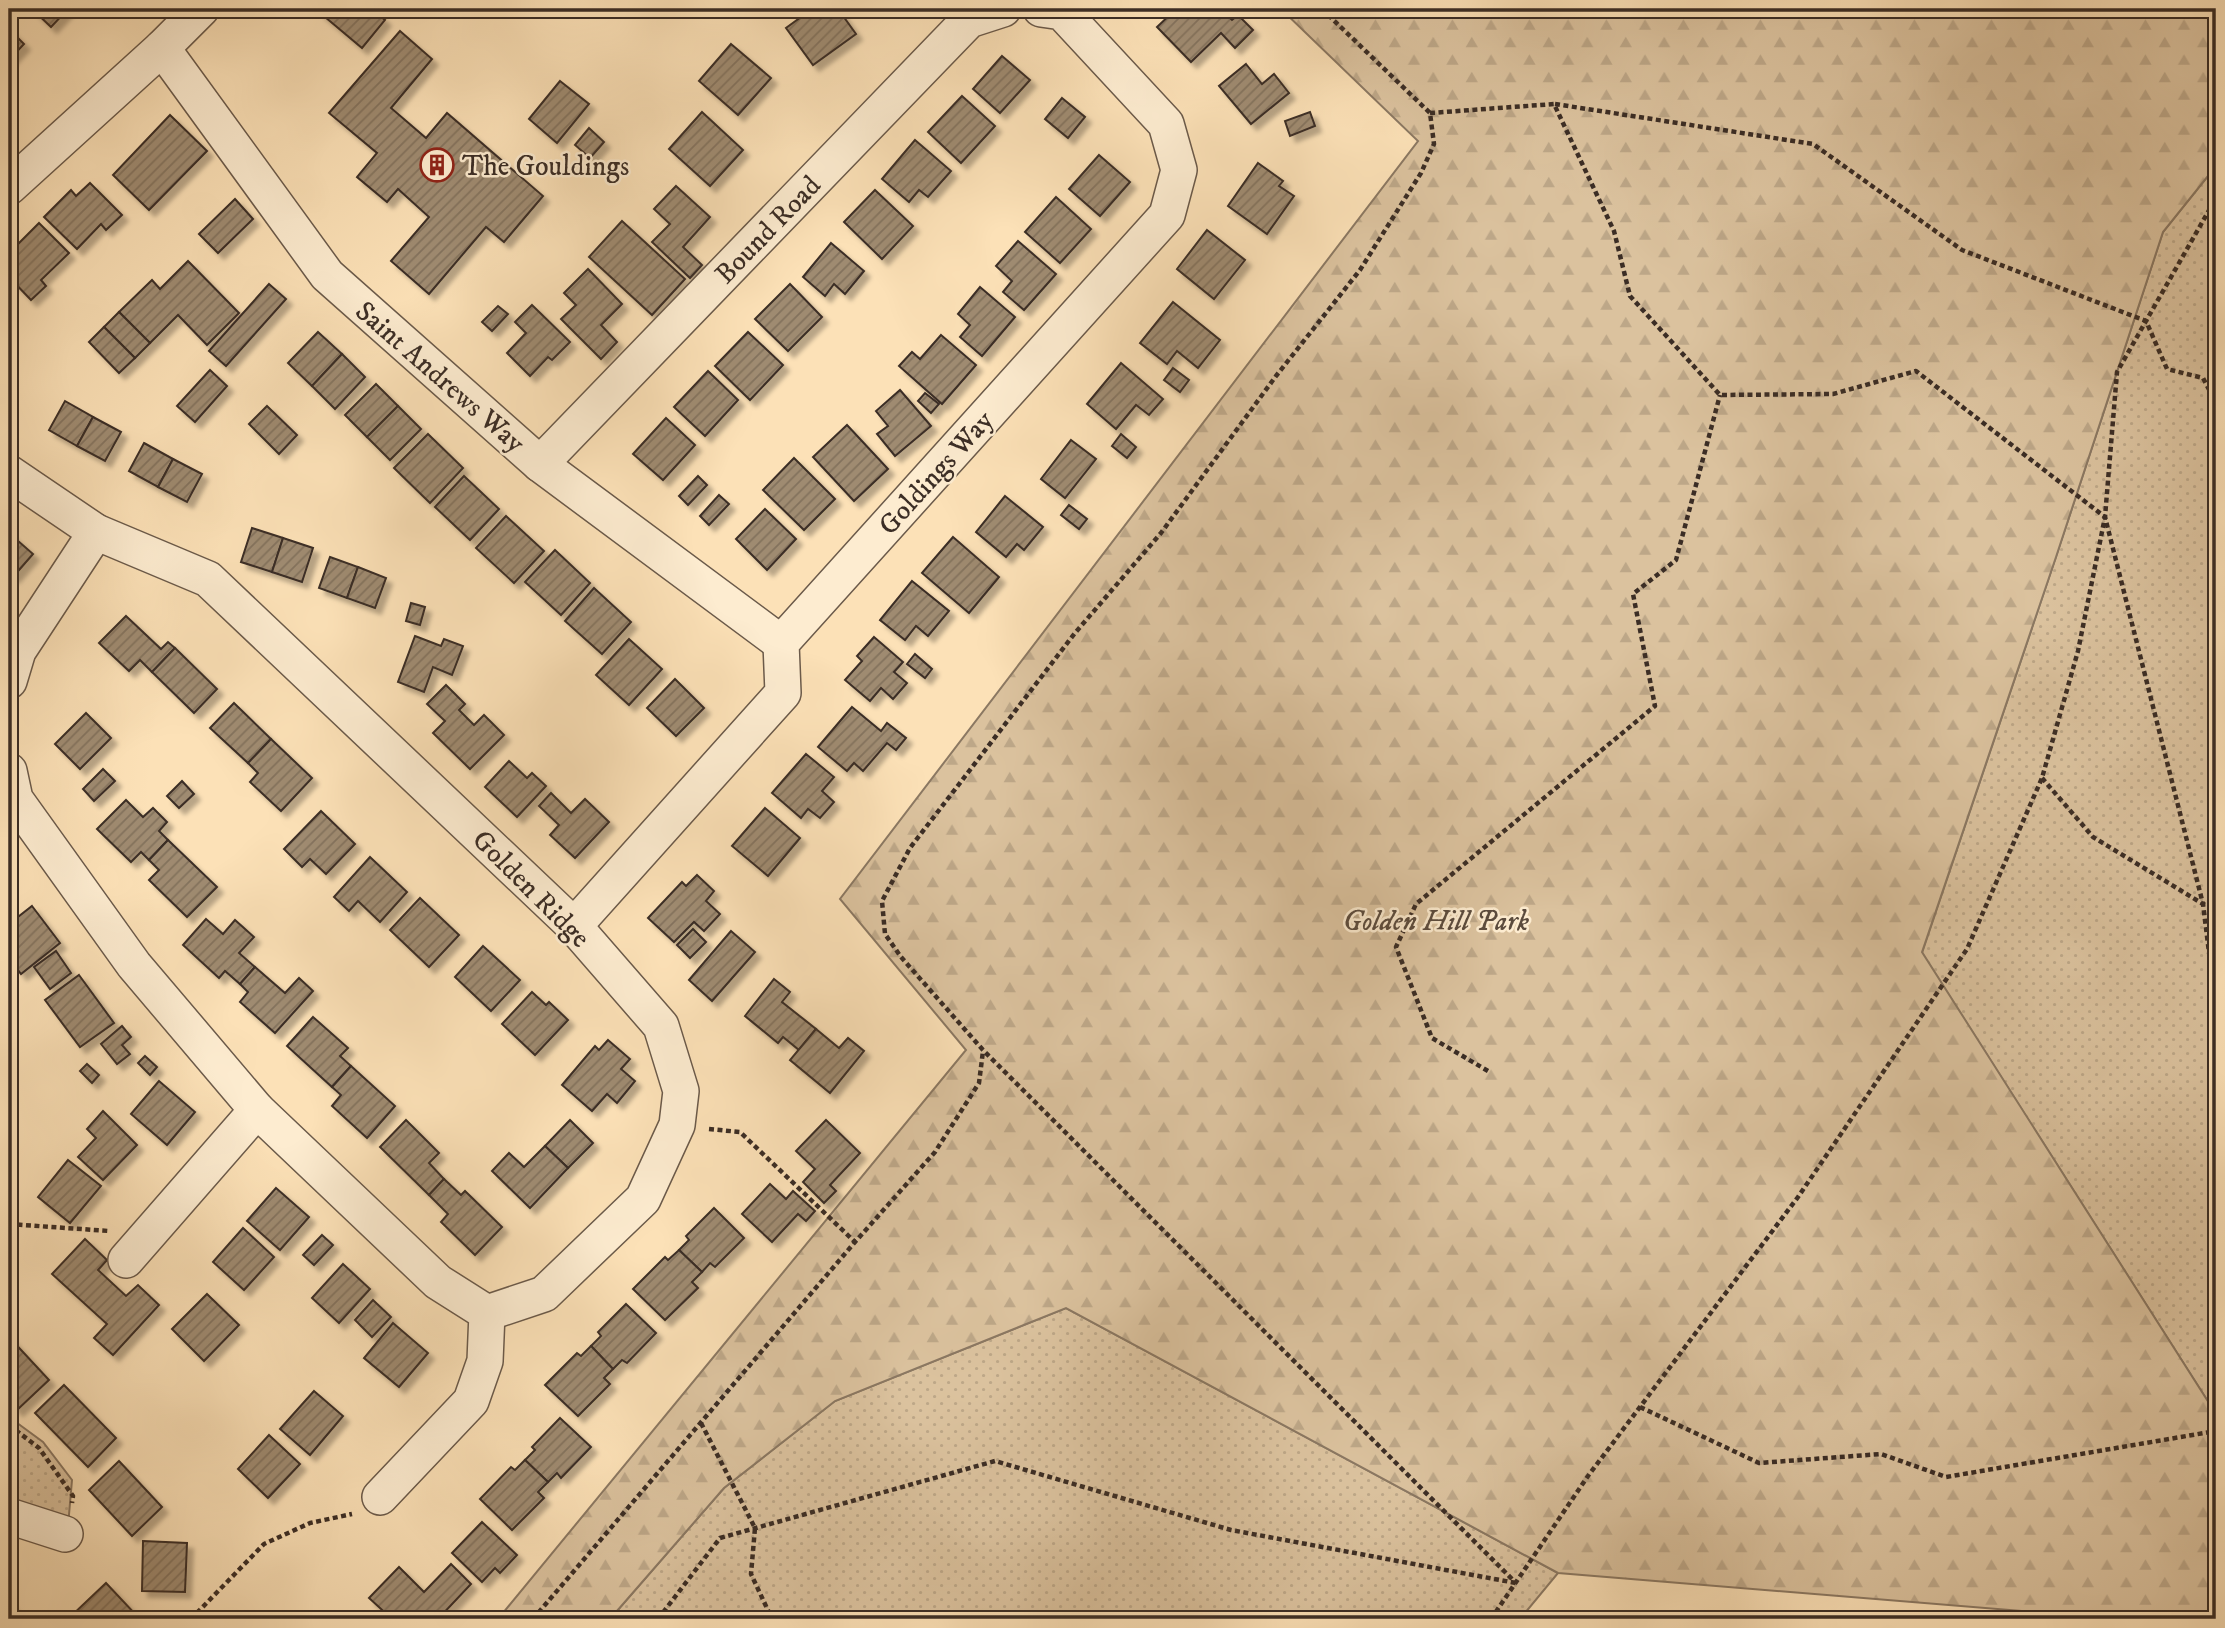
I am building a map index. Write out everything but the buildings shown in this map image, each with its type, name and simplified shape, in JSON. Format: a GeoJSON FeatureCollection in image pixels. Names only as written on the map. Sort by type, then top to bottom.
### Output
{"type":"FeatureCollection","features":[{"type":"Feature","properties":{"kind":"street"},"geometry":{"type":"LineString","coordinates":[[9,187],[201,9]]}},
{"type":"Feature","properties":{"kind":"street","name":"Bound Road"},"geometry":{"type":"LineString","coordinates":[[540,464],[969,20],[1003,9]]}},
{"type":"Feature","properties":{"kind":"street","name":"Goldings Way"},"geometry":{"type":"LineString","coordinates":[[780,643],[1167,215],[1179,170],[1166,124],[1052,10]]}},
{"type":"Feature","properties":{"kind":"street","name":"Saint Andrews Way"},"geometry":{"type":"LineString","coordinates":[[162,48],[327,275],[540,464],[780,643]]}},
{"type":"Feature","properties":{"kind":"street","name":"Golden Ridge"},"geometry":{"type":"LineString","coordinates":[[9,473],[96,532],[208,579],[574,926],[661,1026],[681,1091],[677,1125],[643,1199],[544,1294],[487,1312]]}},
{"type":"Feature","properties":{"kind":"street"},"geometry":{"type":"LineString","coordinates":[[9,681],[18,651],[96,532]]}},
{"type":"Feature","properties":{"kind":"street"},"geometry":{"type":"LineString","coordinates":[[574,926],[783,693],[780,643]]}},
{"type":"Feature","properties":{"kind":"street"},"geometry":{"type":"LineString","coordinates":[[9,771],[15,799],[134,965],[257,1111],[438,1282],[487,1312],[485,1361],[471,1401],[380,1497]]}},
{"type":"Feature","properties":{"kind":"street"},"geometry":{"type":"LineString","coordinates":[[126,1260],[257,1111]]}},
{"type":"Feature","properties":{"kind":"street"},"geometry":{"type":"LineString","coordinates":[[9,1516],[65,1534]]}},
{"type":"Feature","properties":{"kind":"path"},"geometry":{"type":"LineString","coordinates":[[1322,9],[1430,113],[1434,144],[1421,173],[1360,270],[1276,376],[1161,533],[1075,633],[910,848],[882,901],[885,934],[901,957],[983,1050],[1516,1583]]}},
{"type":"Feature","properties":{"kind":"path"},"geometry":{"type":"LineString","coordinates":[[1430,113],[1554,104],[1813,144],[1962,250],[2146,321],[2167,369],[2203,378],[2216,403]]}},
{"type":"Feature","properties":{"kind":"path"},"geometry":{"type":"LineString","coordinates":[[1554,104],[1614,231],[1630,296],[1720,395],[1833,394],[1916,371],[2105,517],[2203,904],[2216,1009]]}},
{"type":"Feature","properties":{"kind":"path"},"geometry":{"type":"LineString","coordinates":[[1491,1619],[1588,1476],[1798,1196],[1967,949],[2042,778],[2078,651],[2105,517],[2117,372],[2216,198]]}},
{"type":"Feature","properties":{"kind":"path"},"geometry":{"type":"LineString","coordinates":[[1488,1071],[1432,1038],[1396,947],[1416,904],[1655,706],[1633,594],[1676,559],[1720,395]]}},
{"type":"Feature","properties":{"kind":"path"},"geometry":{"type":"LineString","coordinates":[[2042,778],[2093,836],[2203,904],[2216,908]]}},
{"type":"Feature","properties":{"kind":"path"},"geometry":{"type":"LineString","coordinates":[[534,1619],[935,1152],[979,1083],[983,1050]]}},
{"type":"Feature","properties":{"kind":"path"},"geometry":{"type":"LineString","coordinates":[[677,1125],[740,1132],[855,1242]]}},
{"type":"Feature","properties":{"kind":"path"},"geometry":{"type":"LineString","coordinates":[[9,1224],[151,1234]]}},
{"type":"Feature","properties":{"kind":"path"},"geometry":{"type":"LineString","coordinates":[[1640,1407],[1759,1462],[1881,1454],[1946,1477],[2216,1431]]}},
{"type":"Feature","properties":{"kind":"path"},"geometry":{"type":"LineString","coordinates":[[701,1423],[755,1528],[751,1574],[772,1619]]}},
{"type":"Feature","properties":{"kind":"path"},"geometry":{"type":"LineString","coordinates":[[9,1425],[39,1448],[74,1496],[65,1534]]}},
{"type":"Feature","properties":{"kind":"path"},"geometry":{"type":"LineString","coordinates":[[658,1619],[720,1538],[995,1461],[1231,1530],[1516,1583]]}},
{"type":"Feature","properties":{"kind":"path"},"geometry":{"type":"LineString","coordinates":[[191,1619],[264,1544],[310,1522],[352,1514],[380,1497]]}},
{"type":"Feature","properties":{"kind":"green space","name":"Golden Hill Park"},"geometry":{"type":"Polygon","coordinates":[[[1281,9],[2216,9],[2216,166],[2163,232],[1922,952],[2216,1414],[2216,1619],[2121,1619],[1558,1573],[1066,1308],[835,1401],[724,1488],[610,1619],[498,1619],[966,1050],[840,899],[1418,141],[1281,9]]]}},
{"type":"Feature","properties":{"kind":"green space"},"geometry":{"type":"Polygon","coordinates":[[[2216,166],[2216,1414],[1922,953],[2163,232],[2216,166]]]}},
{"type":"Feature","properties":{"kind":"green space"},"geometry":{"type":"Polygon","coordinates":[[[1066,1308],[1558,1573],[1520,1619],[851,1619],[844,1615],[837,1619],[610,1619],[724,1488],[835,1401],[1066,1308]]]}},
{"type":"Feature","properties":{"kind":"green space"},"geometry":{"type":"Polygon","coordinates":[[[9,1417],[43,1442],[72,1480],[68,1526],[9,1500],[9,1417]]]}},
{"type":"Feature","properties":{"kind":"place","name":"The Gouldings"},"geometry":{"type":"Point","coordinates":[437,165]}}]}
